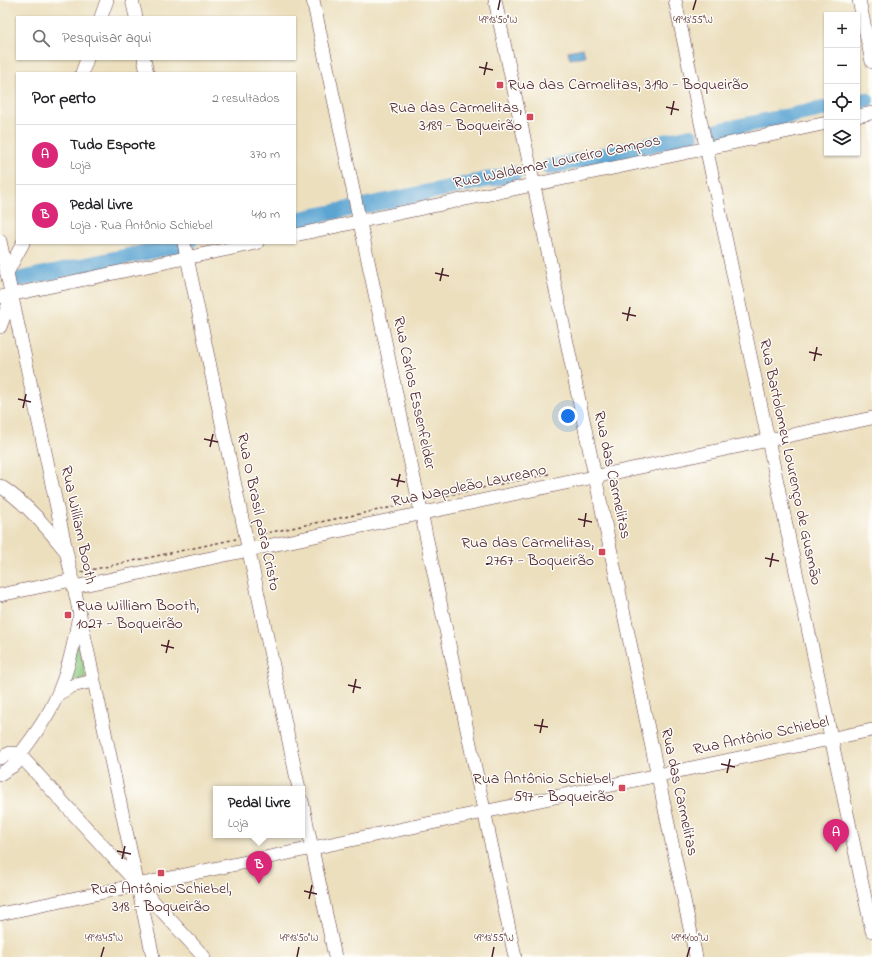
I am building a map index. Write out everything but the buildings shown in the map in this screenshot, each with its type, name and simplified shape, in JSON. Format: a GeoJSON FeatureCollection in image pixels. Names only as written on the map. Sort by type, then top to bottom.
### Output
{"type":"FeatureCollection","features":[{"type":"Feature","properties":{"kind":"street"},"geometry":{"type":"LineString","coordinates":[[101,16],[107,0]]}},
{"type":"Feature","properties":{"kind":"street"},"geometry":{"type":"LineString","coordinates":[[132,0],[136,16]]}},
{"type":"Feature","properties":{"kind":"street","name":"Rua Carlos Essenfelder"},"geometry":{"type":"LineString","coordinates":[[313,0],[515,957]]}},
{"type":"Feature","properties":{"kind":"street","name":"Rua das Carmelitas"},"geometry":{"type":"LineString","coordinates":[[495,0],[696,957]]}},
{"type":"Feature","properties":{"kind":"street","name":"Rua Bartolomeu Lourenço de Gusmão"},"geometry":{"type":"LineString","coordinates":[[675,0],[872,931]]}},
{"type":"Feature","properties":{"kind":"street"},"geometry":{"type":"LineString","coordinates":[[859,0],[872,62]]}},
{"type":"Feature","properties":{"kind":"street"},"geometry":{"type":"LineString","coordinates":[[82,72],[87,60]]}},
{"type":"Feature","properties":{"kind":"street"},"geometry":{"type":"LineString","coordinates":[[144,60],[147,72]]}},
{"type":"Feature","properties":{"kind":"street"},"geometry":{"type":"LineString","coordinates":[[860,115],[872,113]]}},
{"type":"Feature","properties":{"kind":"street","name":"Rua Waldemar Loureiro Campos"},"geometry":{"type":"LineString","coordinates":[[296,235],[824,123]]}},
{"type":"Feature","properties":{"kind":"street","name":"Rua William Booth"},"geometry":{"type":"LineString","coordinates":[[0,241],[7,273],[6,296],[73,583],[153,957]]}},
{"type":"Feature","properties":{"kind":"street"},"geometry":{"type":"LineString","coordinates":[[7,273],[22,244]]}},
{"type":"Feature","properties":{"kind":"street"},"geometry":{"type":"LineString","coordinates":[[0,327],[6,296],[185,249],[245,244]]}},
{"type":"Feature","properties":{"kind":"street","name":"Rua O Brasil para Cristo"},"geometry":{"type":"LineString","coordinates":[[185,249],[299,786]]}},
{"type":"Feature","properties":{"kind":"street","name":"Rua Napoleão Laureano"},"geometry":{"type":"LineString","coordinates":[[0,595],[249,550],[872,418]]}},
{"type":"Feature","properties":{"kind":"street"},"geometry":{"type":"LineString","coordinates":[[0,486],[35,516],[66,552]]}},
{"type":"Feature","properties":{"kind":"street"},"geometry":{"type":"LineString","coordinates":[[0,774],[16,764],[19,754],[40,725],[58,694],[72,650],[79,614]]}},
{"type":"Feature","properties":{"kind":"street"},"geometry":{"type":"LineString","coordinates":[[58,694],[72,686],[94,681]]}},
{"type":"Feature","properties":{"kind":"street","name":"Rua Antônio Schiebel"},"geometry":{"type":"LineString","coordinates":[[0,914],[872,730]]}},
{"type":"Feature","properties":{"kind":"street"},"geometry":{"type":"LineString","coordinates":[[0,758],[10,753],[19,754],[204,957]]}},
{"type":"Feature","properties":{"kind":"street"},"geometry":{"type":"LineString","coordinates":[[305,815],[335,957]]}},
{"type":"Feature","properties":{"kind":"path"},"geometry":{"type":"LineString","coordinates":[[428,499],[551,474]]}},
{"type":"Feature","properties":{"kind":"path"},"geometry":{"type":"LineString","coordinates":[[253,536],[412,503]]}},
{"type":"Feature","properties":{"kind":"path"},"geometry":{"type":"LineString","coordinates":[[83,571],[238,539]]}},
{"type":"Feature","properties":{"kind":"green space"},"geometry":{"type":"Polygon","coordinates":[[[79,639],[86,677],[67,684],[79,639]]]}},
{"type":"Feature","properties":{"kind":"water"},"geometry":{"type":"Polygon","coordinates":[[[583,48],[585,56],[570,59],[568,51],[583,48]]]}},
{"type":"Feature","properties":{"kind":"waterway"},"geometry":{"type":"LineString","coordinates":[[860,101],[866,100]]}},
{"type":"Feature","properties":{"kind":"waterway"},"geometry":{"type":"LineString","coordinates":[[717,131],[824,109]]}},
{"type":"Feature","properties":{"kind":"waterway"},"geometry":{"type":"LineString","coordinates":[[549,167],[691,136]]}},
{"type":"Feature","properties":{"kind":"waterway"},"geometry":{"type":"LineString","coordinates":[[363,206],[514,174]]}},
{"type":"Feature","properties":{"kind":"waterway"},"geometry":{"type":"LineString","coordinates":[[296,220],[349,209]]}},
{"type":"Feature","properties":{"kind":"waterway"},"geometry":{"type":"LineString","coordinates":[[21,279],[184,244]]}},
{"type":"Feature","properties":{"kind":"place","name":"Rua das Carmelitas, 3190 - Boqueirão"},"geometry":{"type":"Point","coordinates":[500,85]}},
{"type":"Feature","properties":{"kind":"place","name":"Rua das Carmelitas, 3189 - Boqueirão"},"geometry":{"type":"Point","coordinates":[530,117]}},
{"type":"Feature","properties":{"kind":"place","name":"Rua das Carmelitas, 2767 - Boqueirão"},"geometry":{"type":"Point","coordinates":[602,552]}},
{"type":"Feature","properties":{"kind":"place","name":"Rua William Booth, 1027 - Boqueirão"},"geometry":{"type":"Point","coordinates":[68,615]}},
{"type":"Feature","properties":{"kind":"place","name":"Rua Antônio Schiebel, 597 - Boqueirão"},"geometry":{"type":"Point","coordinates":[622,788]}},
{"type":"Feature","properties":{"kind":"place","name":"Tudo Esporte"},"geometry":{"type":"Point","coordinates":[836,852]}},
{"type":"Feature","properties":{"kind":"place","name":"Rua Antônio Schiebel, 318 - Boqueirão"},"geometry":{"type":"Point","coordinates":[161,873]}},
{"type":"Feature","properties":{"kind":"place","name":"Pedal Livre"},"geometry":{"type":"Point","coordinates":[259,884]}}]}
